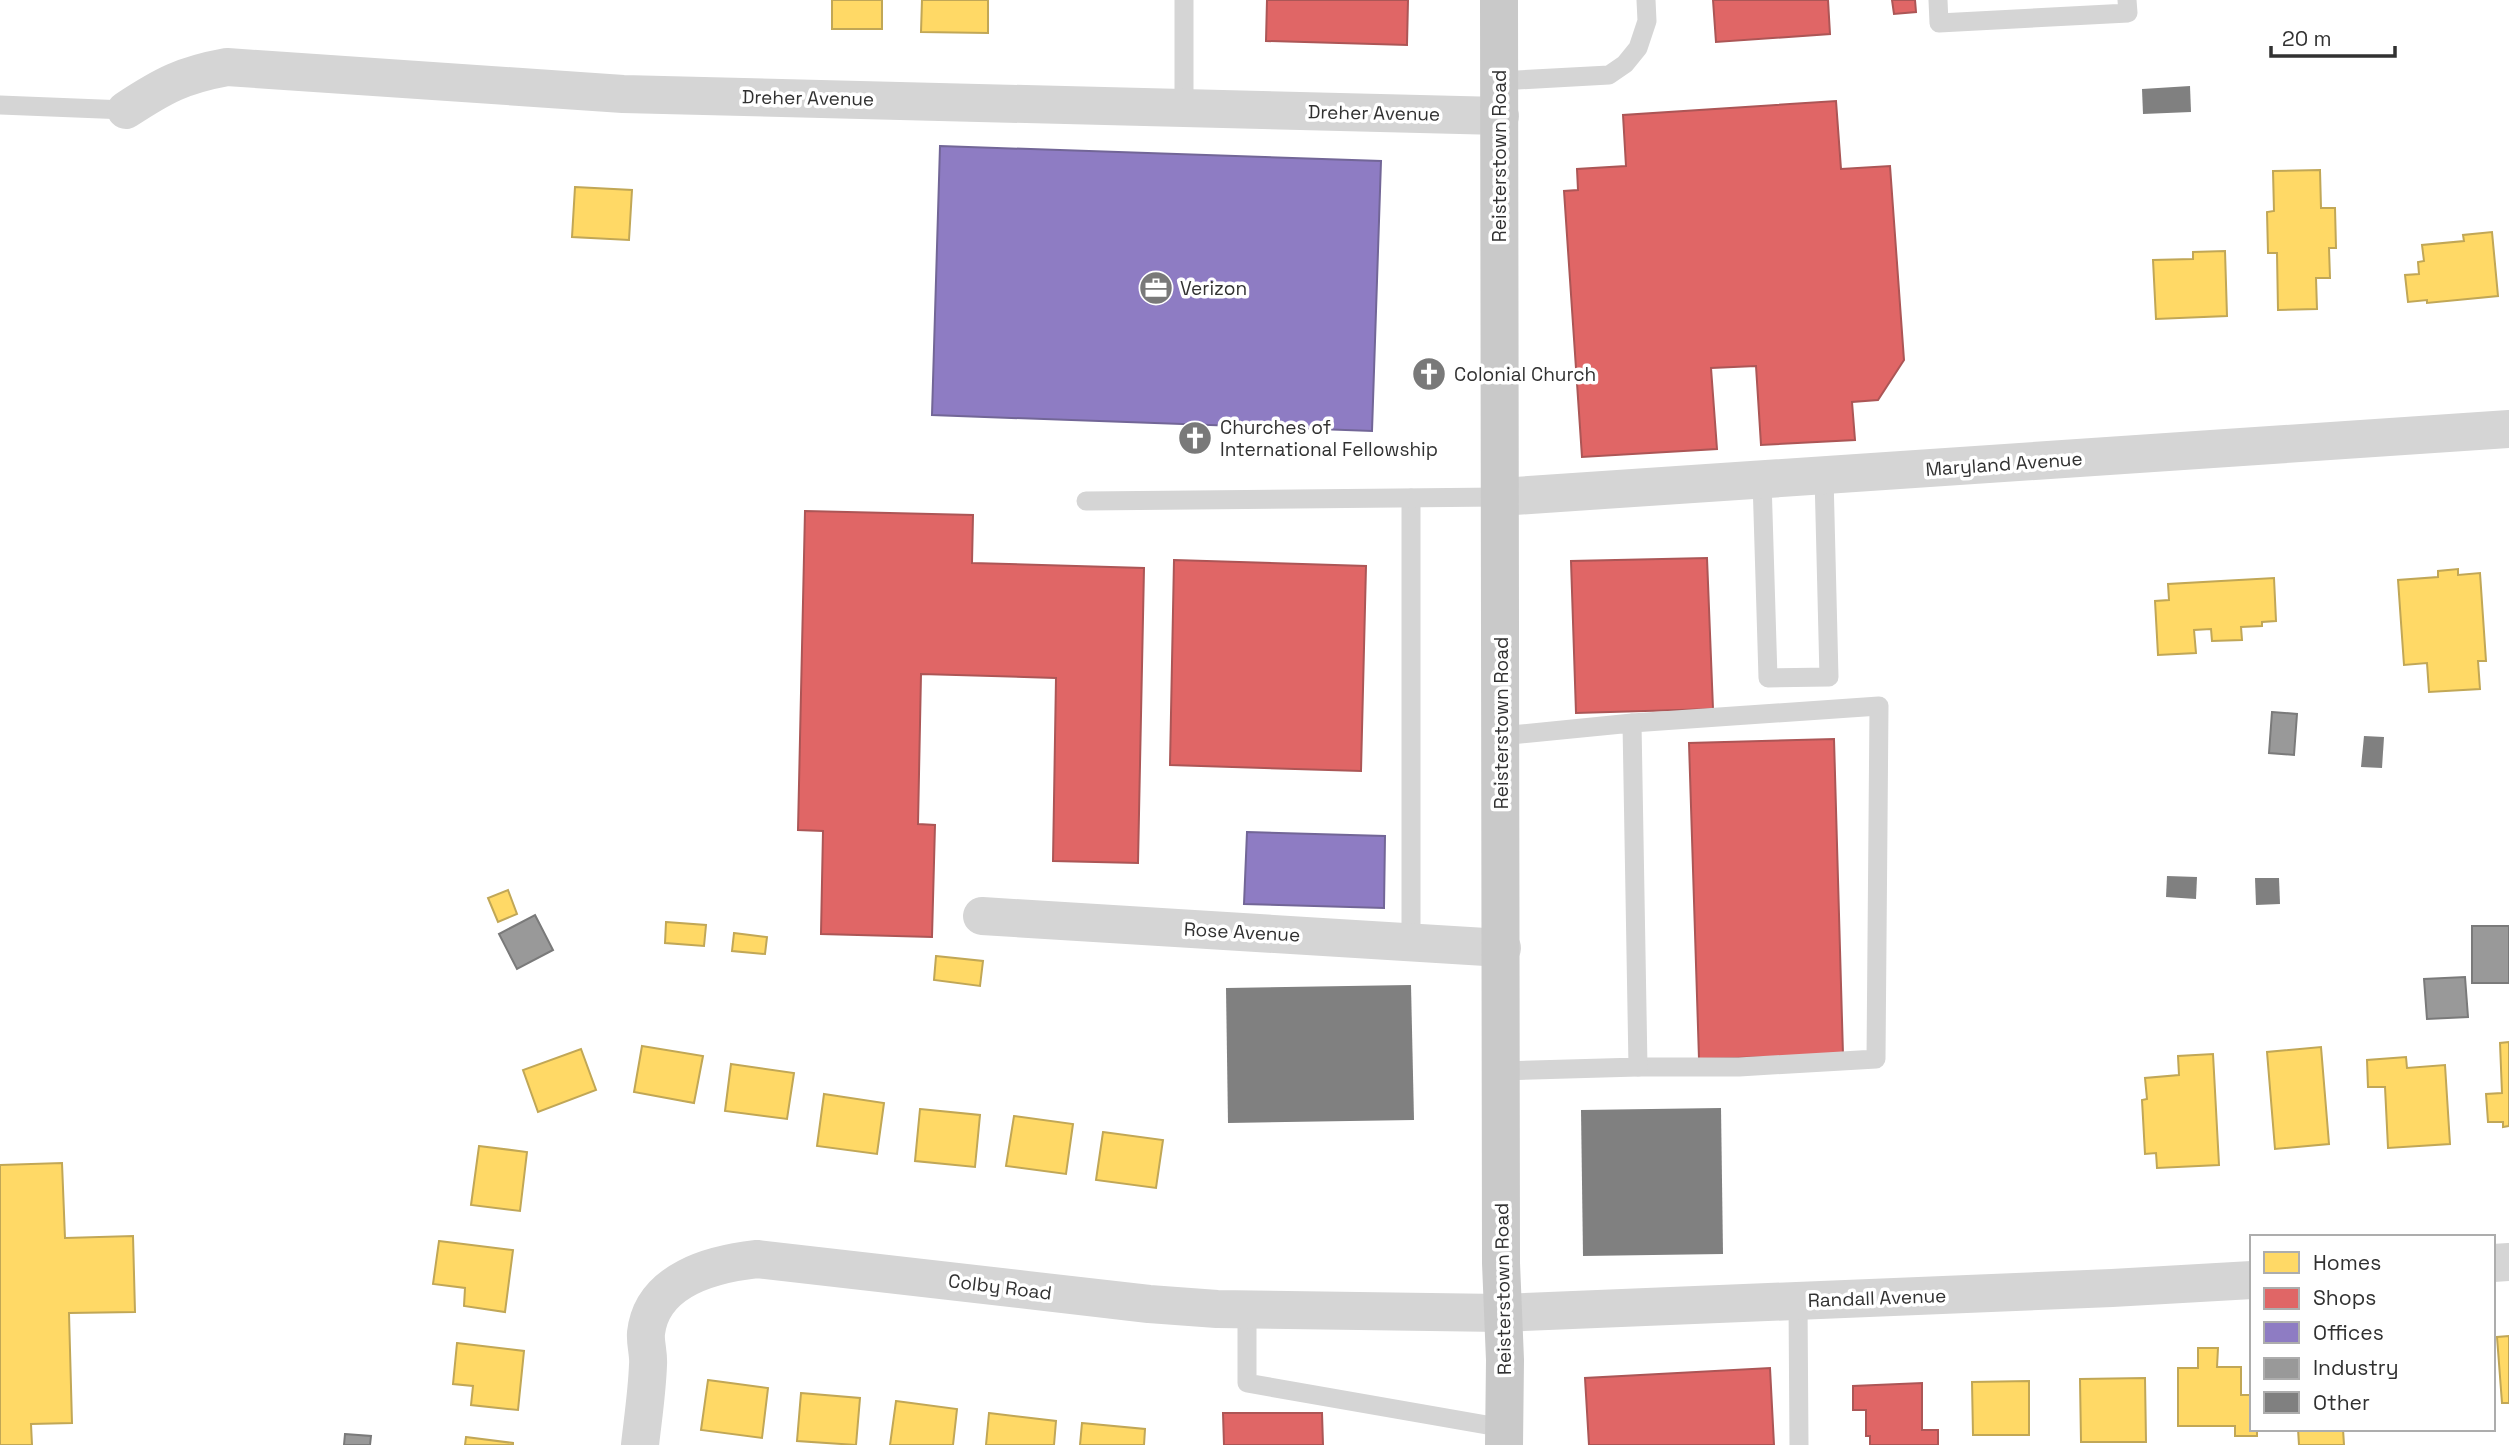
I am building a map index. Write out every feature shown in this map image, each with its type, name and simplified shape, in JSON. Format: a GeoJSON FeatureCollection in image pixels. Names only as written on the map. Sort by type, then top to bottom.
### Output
{"type":"FeatureCollection","features":[{"type":"Feature","properties":{"kind":"main road","name":"Reisterstown Road"},"geometry":{"type":"LineString","coordinates":[[1499,0],[1504,1437]]}},
{"type":"Feature","properties":{"kind":"street","name":"Dreher Avenue"},"geometry":{"type":"LineString","coordinates":[[126,110],[163,86],[196,73],[227,67],[622,94],[1184,108],[1499,98]]}},
{"type":"Feature","properties":{"kind":"street","name":"Maryland Avenue"},"geometry":{"type":"LineString","coordinates":[[1500,497],[2509,429]]}},
{"type":"Feature","properties":{"kind":"street","name":"Rose Avenue"},"geometry":{"type":"LineString","coordinates":[[982,916],[1502,948]]}},
{"type":"Feature","properties":{"kind":"street","name":"Colby Road"},"geometry":{"type":"LineString","coordinates":[[640,1445],[649,1363],[646,1332],[655,1307],[674,1285],[695,1272],[729,1262],[757,1259],[1149,1304],[1247,1309],[1502,1313]]}},
{"type":"Feature","properties":{"kind":"street","name":"Randall Avenue"},"geometry":{"type":"LineString","coordinates":[[1502,1313],[2250,1280]]}},
{"type":"Feature","properties":{"kind":"lane"},"geometry":{"type":"LineString","coordinates":[[1184,0],[1184,108]]}},
{"type":"Feature","properties":{"kind":"lane"},"geometry":{"type":"LineString","coordinates":[[1499,98],[1609,75],[1625,64],[1638,48],[1647,21],[1647,0]]}},
{"type":"Feature","properties":{"kind":"lane"},"geometry":{"type":"LineString","coordinates":[[1938,0],[1939,23],[2128,13],[2127,0]]}},
{"type":"Feature","properties":{"kind":"lane"},"geometry":{"type":"LineString","coordinates":[[0,105],[126,110]]}},
{"type":"Feature","properties":{"kind":"lane"},"geometry":{"type":"LineString","coordinates":[[1762,480],[1768,678],[1829,677],[1824,476]]}},
{"type":"Feature","properties":{"kind":"lane"},"geometry":{"type":"LineString","coordinates":[[1086,501],[1500,497]]}},
{"type":"Feature","properties":{"kind":"lane"},"geometry":{"type":"LineString","coordinates":[[1410,498],[1410,942]]}},
{"type":"Feature","properties":{"kind":"lane"},"geometry":{"type":"LineString","coordinates":[[1501,736],[1632,723],[1879,706],[1876,1059],[1739,1067],[1502,1071]]}},
{"type":"Feature","properties":{"kind":"lane"},"geometry":{"type":"LineString","coordinates":[[1632,723],[1637,1067]]}},
{"type":"Feature","properties":{"kind":"lane"},"geometry":{"type":"LineString","coordinates":[[1798,1301],[1799,1445]]}},
{"type":"Feature","properties":{"kind":"lane"},"geometry":{"type":"LineString","coordinates":[[1247,1309],[1247,1383],[1504,1437]]}},
{"type":"Feature","properties":{"kind":"building: Homes"},"geometry":{"type":"Polygon","coordinates":[[[832,0],[882,0],[882,29],[832,29],[832,0]]]}},
{"type":"Feature","properties":{"kind":"building: Homes"},"geometry":{"type":"Polygon","coordinates":[[[922,0],[988,0],[988,33],[921,32],[922,0]]]}},
{"type":"Feature","properties":{"kind":"building: Homes"},"geometry":{"type":"Polygon","coordinates":[[[2320,170],[2321,208],[2335,208],[2336,248],[2329,248],[2330,278],[2316,278],[2317,309],[2278,310],[2277,253],[2268,253],[2267,212],[2274,211],[2273,171],[2320,170]]]}},
{"type":"Feature","properties":{"kind":"building: Homes"},"geometry":{"type":"Polygon","coordinates":[[[575,187],[632,190],[629,240],[572,237],[575,187]]]}},
{"type":"Feature","properties":{"kind":"building: Homes"},"geometry":{"type":"Polygon","coordinates":[[[2492,232],[2498,296],[2427,303],[2427,300],[2408,302],[2405,275],[2419,274],[2418,262],[2424,261],[2422,245],[2464,241],[2463,235],[2492,232]]]}},
{"type":"Feature","properties":{"kind":"building: Homes"},"geometry":{"type":"Polygon","coordinates":[[[2225,251],[2227,316],[2156,319],[2153,260],[2193,259],[2193,252],[2225,251]]]}},
{"type":"Feature","properties":{"kind":"building: Homes"},"geometry":{"type":"Polygon","coordinates":[[[2458,569],[2458,575],[2480,573],[2486,661],[2478,661],[2480,689],[2429,692],[2427,663],[2404,665],[2398,580],[2438,577],[2438,571],[2458,569]]]}},
{"type":"Feature","properties":{"kind":"building: Homes"},"geometry":{"type":"Polygon","coordinates":[[[2274,578],[2276,621],[2262,622],[2262,626],[2241,627],[2242,640],[2212,641],[2211,629],[2194,630],[2196,653],[2158,655],[2155,601],[2169,600],[2168,584],[2274,578]]]}},
{"type":"Feature","properties":{"kind":"building: Homes"},"geometry":{"type":"Polygon","coordinates":[[[508,890],[517,914],[498,922],[488,898],[508,890]]]}},
{"type":"Feature","properties":{"kind":"building: Homes"},"geometry":{"type":"Polygon","coordinates":[[[666,922],[706,925],[704,946],[665,943],[666,922]]]}},
{"type":"Feature","properties":{"kind":"building: Homes"},"geometry":{"type":"Polygon","coordinates":[[[734,933],[767,937],[765,954],[732,951],[734,933]]]}},
{"type":"Feature","properties":{"kind":"building: Homes"},"geometry":{"type":"Polygon","coordinates":[[[936,956],[983,961],[980,986],[934,980],[936,956]]]}},
{"type":"Feature","properties":{"kind":"building: Homes"},"geometry":{"type":"Polygon","coordinates":[[[2509,1042],[2509,1126],[2503,1127],[2503,1122],[2488,1122],[2486,1094],[2502,1093],[2500,1043],[2509,1042]]]}},
{"type":"Feature","properties":{"kind":"building: Homes"},"geometry":{"type":"Polygon","coordinates":[[[642,1046],[703,1056],[694,1103],[634,1092],[642,1046]]]}},
{"type":"Feature","properties":{"kind":"building: Homes"},"geometry":{"type":"Polygon","coordinates":[[[2321,1047],[2329,1144],[2275,1149],[2267,1052],[2321,1047]]]}},
{"type":"Feature","properties":{"kind":"building: Homes"},"geometry":{"type":"Polygon","coordinates":[[[581,1049],[596,1090],[538,1112],[523,1070],[581,1049]]]}},
{"type":"Feature","properties":{"kind":"building: Homes"},"geometry":{"type":"Polygon","coordinates":[[[2213,1054],[2219,1165],[2157,1168],[2156,1153],[2145,1154],[2142,1100],[2147,1099],[2145,1078],[2179,1075],[2178,1056],[2213,1054]]]}},
{"type":"Feature","properties":{"kind":"building: Homes"},"geometry":{"type":"Polygon","coordinates":[[[2406,1057],[2407,1068],[2445,1065],[2450,1144],[2388,1148],[2385,1087],[2368,1087],[2367,1060],[2406,1057]]]}},
{"type":"Feature","properties":{"kind":"building: Homes"},"geometry":{"type":"Polygon","coordinates":[[[731,1064],[794,1073],[787,1119],[725,1111],[731,1064]]]}},
{"type":"Feature","properties":{"kind":"building: Homes"},"geometry":{"type":"Polygon","coordinates":[[[824,1094],[884,1103],[877,1154],[817,1146],[824,1094]]]}},
{"type":"Feature","properties":{"kind":"building: Homes"},"geometry":{"type":"Polygon","coordinates":[[[920,1109],[980,1115],[975,1167],[915,1161],[920,1109]]]}},
{"type":"Feature","properties":{"kind":"building: Homes"},"geometry":{"type":"Polygon","coordinates":[[[1014,1116],[1073,1124],[1066,1174],[1006,1166],[1014,1116]]]}},
{"type":"Feature","properties":{"kind":"building: Homes"},"geometry":{"type":"Polygon","coordinates":[[[1103,1132],[1163,1140],[1156,1188],[1096,1180],[1103,1132]]]}},
{"type":"Feature","properties":{"kind":"building: Homes"},"geometry":{"type":"Polygon","coordinates":[[[479,1146],[527,1152],[520,1211],[471,1205],[479,1146]]]}},
{"type":"Feature","properties":{"kind":"building: Homes"},"geometry":{"type":"Polygon","coordinates":[[[62,1163],[65,1238],[133,1236],[135,1312],[69,1313],[72,1423],[31,1424],[32,1445],[0,1445],[0,1165],[62,1163]]]}},
{"type":"Feature","properties":{"kind":"building: Homes"},"geometry":{"type":"Polygon","coordinates":[[[439,1241],[513,1250],[505,1312],[464,1306],[465,1288],[433,1284],[439,1241]]]}},
{"type":"Feature","properties":{"kind":"building: Homes"},"geometry":{"type":"Polygon","coordinates":[[[2509,1336],[2509,1403],[2502,1403],[2497,1337],[2509,1336]]]}},
{"type":"Feature","properties":{"kind":"building: Homes"},"geometry":{"type":"Polygon","coordinates":[[[457,1343],[524,1351],[518,1410],[471,1405],[473,1386],[453,1384],[457,1343]]]}},
{"type":"Feature","properties":{"kind":"building: Homes"},"geometry":{"type":"Polygon","coordinates":[[[2198,1348],[2218,1348],[2217,1367],[2241,1367],[2241,1395],[2250,1395],[2250,1431],[2257,1431],[2257,1436],[2235,1436],[2235,1426],[2178,1426],[2178,1368],[2198,1368],[2198,1348]]]}},
{"type":"Feature","properties":{"kind":"building: Homes"},"geometry":{"type":"Polygon","coordinates":[[[2145,1378],[2146,1442],[2081,1442],[2080,1379],[2145,1378]]]}},
{"type":"Feature","properties":{"kind":"building: Homes"},"geometry":{"type":"Polygon","coordinates":[[[708,1380],[768,1388],[762,1438],[701,1430],[708,1380]]]}},
{"type":"Feature","properties":{"kind":"building: Homes"},"geometry":{"type":"Polygon","coordinates":[[[2029,1381],[2029,1435],[1973,1435],[1972,1382],[2029,1381]]]}},
{"type":"Feature","properties":{"kind":"building: Homes"},"geometry":{"type":"Polygon","coordinates":[[[801,1393],[860,1398],[856,1445],[797,1441],[801,1393]]]}},
{"type":"Feature","properties":{"kind":"building: Homes"},"geometry":{"type":"Polygon","coordinates":[[[896,1401],[957,1409],[953,1445],[890,1445],[896,1401]]]}},
{"type":"Feature","properties":{"kind":"building: Homes"},"geometry":{"type":"Polygon","coordinates":[[[989,1413],[1056,1421],[1054,1445],[986,1445],[989,1413]]]}},
{"type":"Feature","properties":{"kind":"building: Homes"},"geometry":{"type":"Polygon","coordinates":[[[1082,1423],[1145,1429],[1144,1445],[1080,1445],[1082,1423]]]}},
{"type":"Feature","properties":{"kind":"building: Homes"},"geometry":{"type":"Polygon","coordinates":[[[2298,1431],[2343,1431],[2344,1445],[2299,1445],[2298,1431]]]}},
{"type":"Feature","properties":{"kind":"building: Homes"},"geometry":{"type":"Polygon","coordinates":[[[466,1437],[513,1443],[513,1445],[465,1445],[466,1437]]]}},
{"type":"Feature","properties":{"kind":"building: Shops"},"geometry":{"type":"Polygon","coordinates":[[[1267,0],[1408,0],[1407,45],[1266,41],[1267,0]]]}},
{"type":"Feature","properties":{"kind":"building: Shops"},"geometry":{"type":"Polygon","coordinates":[[[1713,0],[1828,0],[1830,34],[1716,42],[1713,0]]]}},
{"type":"Feature","properties":{"kind":"building: Shops"},"geometry":{"type":"Polygon","coordinates":[[[1892,0],[1915,0],[1916,12],[1894,14],[1892,0]]]}},
{"type":"Feature","properties":{"kind":"building: Shops"},"geometry":{"type":"Polygon","coordinates":[[[1836,101],[1841,169],[1890,166],[1904,360],[1878,400],[1852,402],[1855,440],[1761,445],[1756,366],[1711,368],[1717,449],[1582,457],[1564,191],[1578,190],[1577,169],[1626,166],[1623,115],[1836,101]]]}},
{"type":"Feature","properties":{"kind":"building: Shops"},"geometry":{"type":"Polygon","coordinates":[[[805,511],[973,515],[972,563],[1144,568],[1138,863],[1053,861],[1056,678],[921,674],[918,824],[935,825],[932,937],[821,934],[823,831],[798,830],[805,511]]]}},
{"type":"Feature","properties":{"kind":"building: Shops"},"geometry":{"type":"Polygon","coordinates":[[[1707,558],[1713,709],[1576,713],[1571,561],[1707,558]]]}},
{"type":"Feature","properties":{"kind":"building: Shops"},"geometry":{"type":"Polygon","coordinates":[[[1174,560],[1366,566],[1361,771],[1170,765],[1174,560]]]}},
{"type":"Feature","properties":{"kind":"building: Shops"},"geometry":{"type":"Polygon","coordinates":[[[1834,739],[1843,1055],[1699,1059],[1689,743],[1834,739]]]}},
{"type":"Feature","properties":{"kind":"building: Shops"},"geometry":{"type":"Polygon","coordinates":[[[1770,1368],[1774,1445],[1589,1445],[1585,1378],[1770,1368]]]}},
{"type":"Feature","properties":{"kind":"building: Shops"},"geometry":{"type":"Polygon","coordinates":[[[1922,1383],[1922,1430],[1938,1430],[1938,1445],[1870,1445],[1870,1436],[1866,1436],[1866,1410],[1853,1410],[1853,1386],[1922,1383]]]}},
{"type":"Feature","properties":{"kind":"building: Shops"},"geometry":{"type":"Polygon","coordinates":[[[1223,1413],[1322,1413],[1323,1445],[1224,1445],[1223,1413]]]}},
{"type":"Feature","properties":{"kind":"building: Offices","name":"Verizon"},"geometry":{"type":"Polygon","coordinates":[[[940,146],[1381,161],[1372,431],[932,415],[940,146]]]}},
{"type":"Feature","properties":{"kind":"building: Offices"},"geometry":{"type":"Polygon","coordinates":[[[1247,832],[1385,836],[1384,908],[1244,904],[1247,832]]]}},
{"type":"Feature","properties":{"kind":"building: Industry"},"geometry":{"type":"Polygon","coordinates":[[[2272,712],[2297,714],[2294,755],[2269,753],[2272,712]]]}},
{"type":"Feature","properties":{"kind":"building: Industry"},"geometry":{"type":"Polygon","coordinates":[[[535,915],[553,950],[517,969],[499,934],[535,915]]]}},
{"type":"Feature","properties":{"kind":"building: Industry"},"geometry":{"type":"Polygon","coordinates":[[[2472,926],[2509,926],[2509,983],[2472,983],[2472,926]]]}},
{"type":"Feature","properties":{"kind":"building: Industry"},"geometry":{"type":"Polygon","coordinates":[[[2465,977],[2468,1017],[2427,1019],[2424,979],[2465,977]]]}},
{"type":"Feature","properties":{"kind":"building: Industry"},"geometry":{"type":"Polygon","coordinates":[[[345,1434],[371,1436],[370,1445],[344,1445],[345,1434]]]}},
{"type":"Feature","properties":{"kind":"building: Other"},"geometry":{"type":"Polygon","coordinates":[[[2190,86],[2191,112],[2143,114],[2142,89],[2190,86]]]}},
{"type":"Feature","properties":{"kind":"building: Other"},"geometry":{"type":"Polygon","coordinates":[[[2364,736],[2384,737],[2382,768],[2361,767],[2364,736]]]}},
{"type":"Feature","properties":{"kind":"building: Other"},"geometry":{"type":"Polygon","coordinates":[[[2167,876],[2197,877],[2196,899],[2166,897],[2167,876]]]}},
{"type":"Feature","properties":{"kind":"building: Other"},"geometry":{"type":"Polygon","coordinates":[[[2255,878],[2279,878],[2280,904],[2256,905],[2255,878]]]}},
{"type":"Feature","properties":{"kind":"building: Other"},"geometry":{"type":"Polygon","coordinates":[[[1411,985],[1414,1120],[1228,1123],[1226,988],[1411,985]]]}},
{"type":"Feature","properties":{"kind":"building: Other"},"geometry":{"type":"Polygon","coordinates":[[[1721,1108],[1723,1254],[1583,1256],[1581,1110],[1721,1108]]]}},
{"type":"Feature","properties":{"kind":"place","name":"Verizon"},"geometry":{"type":"Point","coordinates":[1156,288]}},
{"type":"Feature","properties":{"kind":"place","name":"Colonial Church"},"geometry":{"type":"Point","coordinates":[1429,374]}},
{"type":"Feature","properties":{"kind":"place","name":"Churches of International Fellowship"},"geometry":{"type":"Point","coordinates":[1195,438]}}]}
